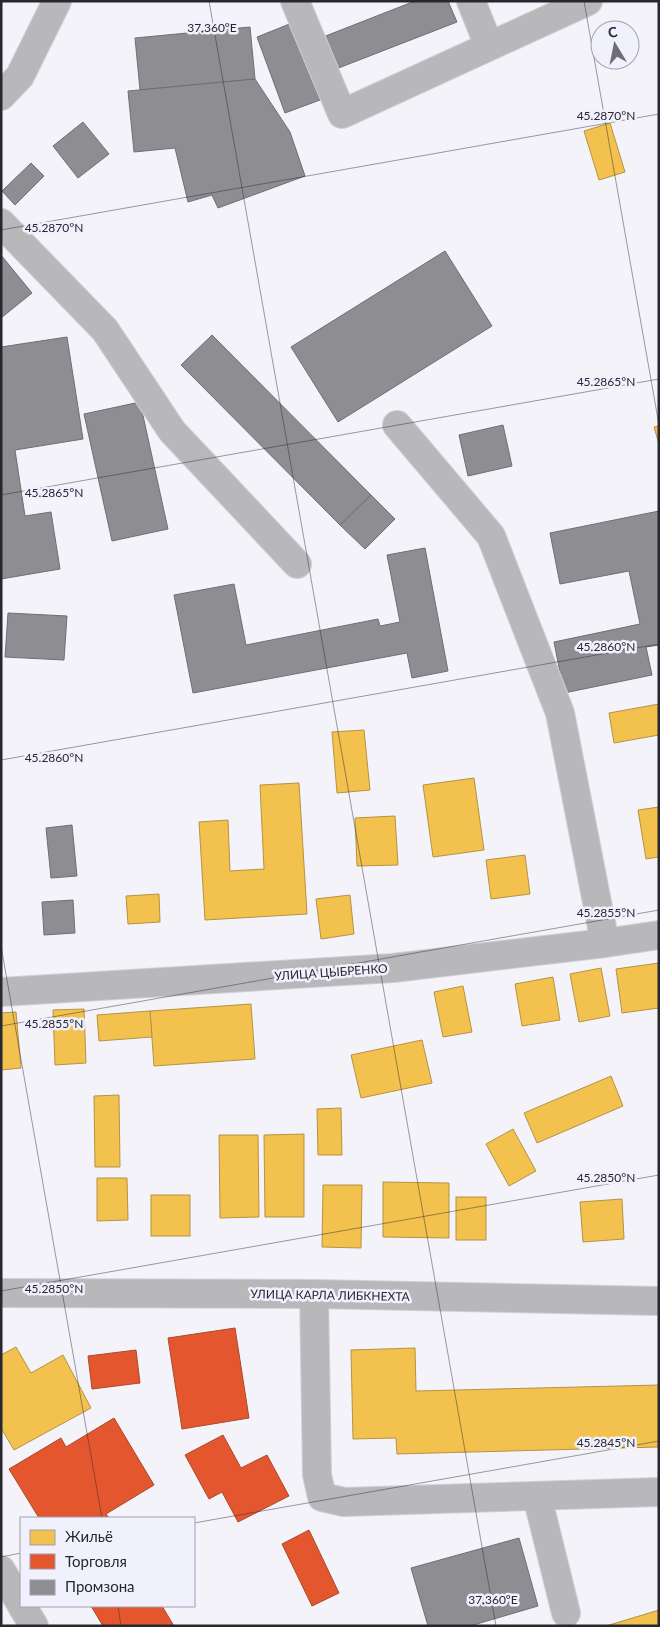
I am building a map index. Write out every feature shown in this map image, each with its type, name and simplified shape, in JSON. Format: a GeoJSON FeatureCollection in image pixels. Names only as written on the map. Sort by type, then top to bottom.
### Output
{"type":"FeatureCollection","features":[{"type":"Feature","properties":{"kind":"street"},"geometry":{"type":"LineString","coordinates":[[1,96],[20,76],[57,1]]}},
{"type":"Feature","properties":{"kind":"street"},"geometry":{"type":"LineString","coordinates":[[295,1],[342,114],[588,1]]}},
{"type":"Feature","properties":{"kind":"street"},"geometry":{"type":"LineString","coordinates":[[471,1],[489,46]]}},
{"type":"Feature","properties":{"kind":"street"},"geometry":{"type":"LineString","coordinates":[[1,223],[105,330],[172,431],[297,564]]}},
{"type":"Feature","properties":{"kind":"street"},"geometry":{"type":"LineString","coordinates":[[397,425],[491,536],[560,713],[606,943]]}},
{"type":"Feature","properties":{"kind":"street","name":"УЛИЦА ЦЫБРЕНКО"},"geometry":{"type":"LineString","coordinates":[[1,992],[393,968],[606,943],[659,934]]}},
{"type":"Feature","properties":{"kind":"street","name":"УЛИЦА КАРЛА ЛИБКНЕХТА"},"geometry":{"type":"LineString","coordinates":[[1,1294],[314,1294],[659,1300]]}},
{"type":"Feature","properties":{"kind":"street"},"geometry":{"type":"LineString","coordinates":[[314,1294],[317,1475],[322,1497],[344,1502],[659,1492]]}},
{"type":"Feature","properties":{"kind":"street"},"geometry":{"type":"LineString","coordinates":[[537,1496],[566,1613]]}},
{"type":"Feature","properties":{"kind":"street"},"geometry":{"type":"LineString","coordinates":[[1,1570],[20,1602]]}},
{"type":"Feature","properties":{"kind":"street"},"geometry":{"type":"LineString","coordinates":[[23,1607],[34,1626]]}},
{"type":"Feature","properties":{"kind":"building: Жильё"},"geometry":{"type":"Polygon","coordinates":[[[610,123],[625,172],[599,180],[584,131],[610,123]]]}},
{"type":"Feature","properties":{"kind":"building: Жильё"},"geometry":{"type":"Polygon","coordinates":[[[659,426],[659,444],[654,427],[659,426]]]}},
{"type":"Feature","properties":{"kind":"building: Жильё"},"geometry":{"type":"Polygon","coordinates":[[[659,704],[659,735],[614,743],[609,713],[659,704]]]}},
{"type":"Feature","properties":{"kind":"building: Жильё"},"geometry":{"type":"Polygon","coordinates":[[[364,730],[370,790],[337,793],[332,732],[364,730]]]}},
{"type":"Feature","properties":{"kind":"building: Жильё"},"geometry":{"type":"Polygon","coordinates":[[[474,778],[484,850],[433,857],[423,785],[474,778]]]}},
{"type":"Feature","properties":{"kind":"building: Жильё"},"geometry":{"type":"Polygon","coordinates":[[[299,783],[307,914],[205,920],[199,822],[228,820],[230,871],[264,869],[260,785],[299,783]]]}},
{"type":"Feature","properties":{"kind":"building: Жильё"},"geometry":{"type":"Polygon","coordinates":[[[659,807],[659,857],[646,859],[638,810],[659,807]]]}},
{"type":"Feature","properties":{"kind":"building: Жильё"},"geometry":{"type":"Polygon","coordinates":[[[395,816],[398,865],[357,866],[355,818],[395,816]]]}},
{"type":"Feature","properties":{"kind":"building: Жильё"},"geometry":{"type":"Polygon","coordinates":[[[525,855],[530,894],[491,899],[486,860],[525,855]]]}},
{"type":"Feature","properties":{"kind":"building: Жильё"},"geometry":{"type":"Polygon","coordinates":[[[159,894],[160,922],[128,924],[126,896],[159,894]]]}},
{"type":"Feature","properties":{"kind":"building: Жильё"},"geometry":{"type":"Polygon","coordinates":[[[350,895],[354,934],[321,939],[316,899],[350,895]]]}},
{"type":"Feature","properties":{"kind":"building: Жильё"},"geometry":{"type":"Polygon","coordinates":[[[659,963],[659,1008],[622,1013],[616,969],[659,963]]]}},
{"type":"Feature","properties":{"kind":"building: Жильё"},"geometry":{"type":"Polygon","coordinates":[[[601,968],[610,1016],[579,1022],[570,974],[601,968]]]}},
{"type":"Feature","properties":{"kind":"building: Жильё"},"geometry":{"type":"Polygon","coordinates":[[[553,977],[560,1020],[522,1026],[515,984],[553,977]]]}},
{"type":"Feature","properties":{"kind":"building: Жильё"},"geometry":{"type":"Polygon","coordinates":[[[463,986],[472,1032],[443,1037],[434,992],[463,986]]]}},
{"type":"Feature","properties":{"kind":"building: Жильё"},"geometry":{"type":"Polygon","coordinates":[[[251,1004],[255,1059],[154,1066],[150,1011],[251,1004]]]}},
{"type":"Feature","properties":{"kind":"building: Жильё"},"geometry":{"type":"Polygon","coordinates":[[[84,1009],[86,1063],[55,1065],[53,1010],[84,1009]]]}},
{"type":"Feature","properties":{"kind":"building: Жильё"},"geometry":{"type":"Polygon","coordinates":[[[150,1011],[152,1037],[99,1041],[97,1015],[150,1011]]]}},
{"type":"Feature","properties":{"kind":"building: Жильё"},"geometry":{"type":"Polygon","coordinates":[[[16,1012],[21,1068],[1,1070],[1,1013],[16,1012]]]}},
{"type":"Feature","properties":{"kind":"building: Жильё"},"geometry":{"type":"Polygon","coordinates":[[[422,1040],[432,1083],[361,1098],[351,1055],[422,1040]]]}},
{"type":"Feature","properties":{"kind":"building: Жильё"},"geometry":{"type":"Polygon","coordinates":[[[611,1076],[623,1106],[537,1143],[524,1113],[611,1076]]]}},
{"type":"Feature","properties":{"kind":"building: Жильё"},"geometry":{"type":"Polygon","coordinates":[[[119,1095],[120,1167],[95,1167],[94,1096],[119,1095]]]}},
{"type":"Feature","properties":{"kind":"building: Жильё"},"geometry":{"type":"Polygon","coordinates":[[[341,1108],[342,1155],[318,1155],[317,1109],[341,1108]]]}},
{"type":"Feature","properties":{"kind":"building: Жильё"},"geometry":{"type":"Polygon","coordinates":[[[513,1129],[536,1171],[509,1186],[486,1144],[513,1129]]]}},
{"type":"Feature","properties":{"kind":"building: Жильё"},"geometry":{"type":"Polygon","coordinates":[[[304,1134],[304,1217],[265,1217],[264,1135],[304,1134]]]}},
{"type":"Feature","properties":{"kind":"building: Жильё"},"geometry":{"type":"Polygon","coordinates":[[[219,1135],[258,1135],[259,1217],[220,1218],[219,1135]]]}},
{"type":"Feature","properties":{"kind":"building: Жильё"},"geometry":{"type":"Polygon","coordinates":[[[97,1178],[127,1178],[128,1220],[97,1221],[97,1178]]]}},
{"type":"Feature","properties":{"kind":"building: Жильё"},"geometry":{"type":"Polygon","coordinates":[[[383,1182],[449,1183],[449,1238],[383,1237],[383,1182]]]}},
{"type":"Feature","properties":{"kind":"building: Жильё"},"geometry":{"type":"Polygon","coordinates":[[[323,1185],[362,1185],[361,1248],[322,1247],[323,1185]]]}},
{"type":"Feature","properties":{"kind":"building: Жильё"},"geometry":{"type":"Polygon","coordinates":[[[151,1195],[190,1195],[190,1236],[151,1236],[151,1195]]]}},
{"type":"Feature","properties":{"kind":"building: Жильё"},"geometry":{"type":"Polygon","coordinates":[[[456,1197],[486,1197],[486,1240],[456,1240],[456,1197]]]}},
{"type":"Feature","properties":{"kind":"building: Жильё"},"geometry":{"type":"Polygon","coordinates":[[[622,1199],[624,1239],[583,1242],[580,1202],[622,1199]]]}},
{"type":"Feature","properties":{"kind":"building: Жильё"},"geometry":{"type":"Polygon","coordinates":[[[16,1347],[31,1373],[63,1355],[91,1408],[14,1450],[1,1428],[1,1355],[16,1347]]]}},
{"type":"Feature","properties":{"kind":"building: Жильё"},"geometry":{"type":"Polygon","coordinates":[[[415,1348],[416,1391],[659,1385],[659,1447],[397,1454],[396,1438],[353,1439],[351,1350],[415,1348]]]}},
{"type":"Feature","properties":{"kind":"building: Жильё"},"geometry":{"type":"Polygon","coordinates":[[[659,1610],[659,1626],[606,1626],[659,1610]]]}},
{"type":"Feature","properties":{"kind":"building: Торговля"},"geometry":{"type":"Polygon","coordinates":[[[235,1328],[249,1418],[182,1429],[168,1338],[235,1328]]]}},
{"type":"Feature","properties":{"kind":"building: Торговля"},"geometry":{"type":"Polygon","coordinates":[[[136,1350],[140,1383],[92,1389],[88,1356],[136,1350]]]}},
{"type":"Feature","properties":{"kind":"building: Торговля"},"geometry":{"type":"Polygon","coordinates":[[[114,1418],[154,1485],[106,1514],[108,1517],[38,1517],[9,1469],[61,1438],[66,1447],[114,1418]]]}},
{"type":"Feature","properties":{"kind":"building: Торговля"},"geometry":{"type":"Polygon","coordinates":[[[223,1435],[241,1468],[267,1455],[289,1496],[238,1522],[222,1492],[209,1499],[185,1455],[223,1435]]]}},
{"type":"Feature","properties":{"kind":"building: Торговля"},"geometry":{"type":"Polygon","coordinates":[[[309,1530],[339,1593],[312,1606],[282,1544],[309,1530]]]}},
{"type":"Feature","properties":{"kind":"building: Торговля"},"geometry":{"type":"Polygon","coordinates":[[[92,1607],[163,1607],[174,1626],[103,1626],[92,1607]]]}},
{"type":"Feature","properties":{"kind":"building: Промзона"},"geometry":{"type":"Polygon","coordinates":[[[415,1],[448,1],[457,22],[336,69],[323,37],[415,1]]]}},
{"type":"Feature","properties":{"kind":"building: Промзона"},"geometry":{"type":"Polygon","coordinates":[[[292,23],[320,100],[285,113],[257,37],[292,23]]]}},
{"type":"Feature","properties":{"kind":"building: Промзона"},"geometry":{"type":"Polygon","coordinates":[[[250,27],[255,79],[140,90],[135,38],[250,27]]]}},
{"type":"Feature","properties":{"kind":"building: Промзона"},"geometry":{"type":"Polygon","coordinates":[[[255,79],[290,132],[305,176],[218,208],[212,195],[188,202],[175,148],[134,152],[128,91],[255,79]]]}},
{"type":"Feature","properties":{"kind":"building: Промзона"},"geometry":{"type":"Polygon","coordinates":[[[83,122],[109,154],[78,178],[53,146],[83,122]]]}},
{"type":"Feature","properties":{"kind":"building: Промзона"},"geometry":{"type":"Polygon","coordinates":[[[31,163],[44,176],[15,205],[2,191],[31,163]]]}},
{"type":"Feature","properties":{"kind":"building: Промзона"},"geometry":{"type":"Polygon","coordinates":[[[445,251],[492,326],[338,422],[291,347],[445,251]]]}},
{"type":"Feature","properties":{"kind":"building: Промзона"},"geometry":{"type":"Polygon","coordinates":[[[1,255],[32,293],[1,318],[1,255]]]}},
{"type":"Feature","properties":{"kind":"building: Промзона"},"geometry":{"type":"Polygon","coordinates":[[[212,335],[371,495],[340,525],[181,365],[212,335]]]}},
{"type":"Feature","properties":{"kind":"building: Промзона"},"geometry":{"type":"Polygon","coordinates":[[[67,337],[83,439],[15,450],[25,516],[51,512],[60,569],[1,579],[1,347],[67,337]]]}},
{"type":"Feature","properties":{"kind":"building: Промзона"},"geometry":{"type":"Polygon","coordinates":[[[140,402],[168,529],[112,541],[84,414],[140,402]]]}},
{"type":"Feature","properties":{"kind":"building: Промзона"},"geometry":{"type":"Polygon","coordinates":[[[503,425],[512,466],[468,476],[459,435],[503,425]]]}},
{"type":"Feature","properties":{"kind":"building: Промзона"},"geometry":{"type":"Polygon","coordinates":[[[371,495],[395,519],[365,549],[340,525],[371,495]]]}},
{"type":"Feature","properties":{"kind":"building: Промзона"},"geometry":{"type":"Polygon","coordinates":[[[659,511],[659,645],[646,647],[652,675],[564,693],[554,642],[640,624],[629,571],[560,584],[550,533],[659,511]]]}},
{"type":"Feature","properties":{"kind":"building: Промзона"},"geometry":{"type":"Polygon","coordinates":[[[425,548],[448,671],[412,678],[407,653],[193,693],[174,595],[234,584],[246,645],[378,619],[380,626],[400,622],[387,555],[425,548]]]}},
{"type":"Feature","properties":{"kind":"building: Промзона"},"geometry":{"type":"Polygon","coordinates":[[[8,613],[67,616],[64,660],[5,657],[8,613]]]}},
{"type":"Feature","properties":{"kind":"building: Промзона"},"geometry":{"type":"Polygon","coordinates":[[[72,825],[77,876],[51,878],[46,828],[72,825]]]}},
{"type":"Feature","properties":{"kind":"building: Промзона"},"geometry":{"type":"Polygon","coordinates":[[[73,900],[75,933],[44,935],[42,902],[73,900]]]}},
{"type":"Feature","properties":{"kind":"building: Промзона"},"geometry":{"type":"Polygon","coordinates":[[[519,1538],[538,1606],[470,1626],[428,1626],[411,1568],[519,1538]]]}}]}
